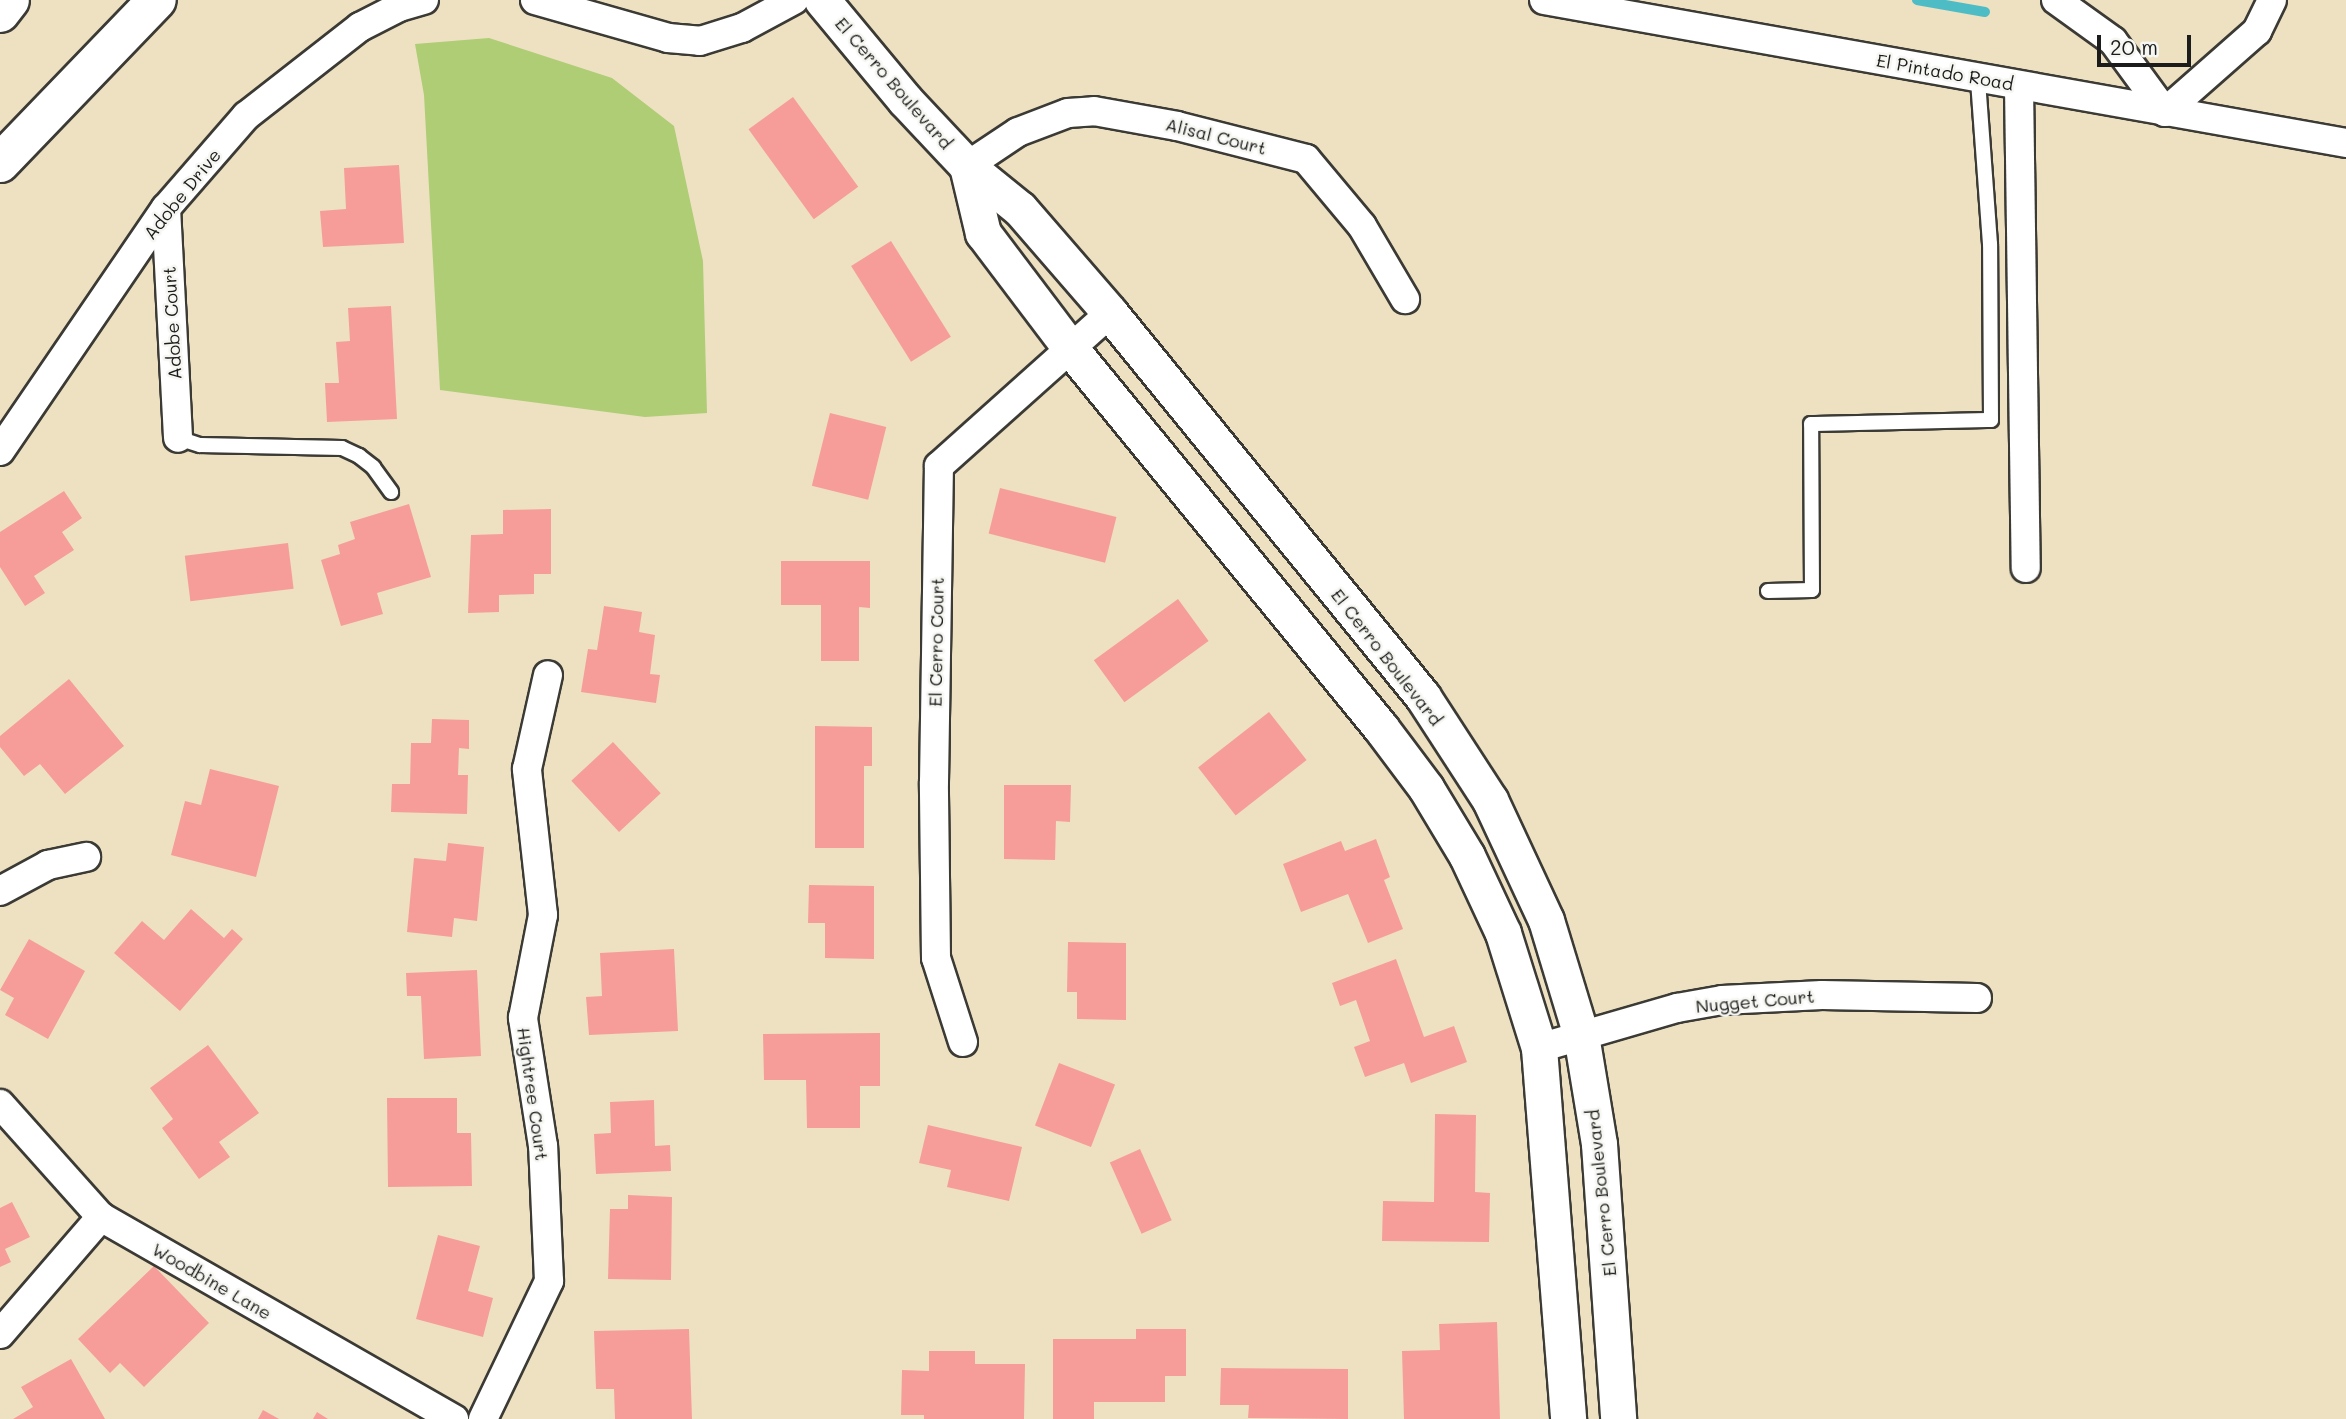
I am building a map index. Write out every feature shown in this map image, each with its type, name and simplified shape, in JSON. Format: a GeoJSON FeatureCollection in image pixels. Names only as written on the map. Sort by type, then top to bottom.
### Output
{"type":"FeatureCollection","features":[{"type":"Feature","properties":{"kind":"highway"},"geometry":{"type":"LineString","coordinates":[[0,13],[10,0]]}},
{"type":"Feature","properties":{"kind":"highway"},"geometry":{"type":"LineString","coordinates":[[0,163],[157,0]]}},
{"type":"Feature","properties":{"kind":"street","name":"Adobe Drive"},"geometry":{"type":"LineString","coordinates":[[0,452],[166,208],[246,116],[360,27],[399,7],[424,0]]}},
{"type":"Feature","properties":{"kind":"street"},"geometry":{"type":"LineString","coordinates":[[536,0],[668,38],[700,41],[742,28],[794,0]]}},
{"type":"Feature","properties":{"kind":"street","name":"El Cerro Boulevard"},"geometry":{"type":"LineString","coordinates":[[822,0],[905,100],[967,166],[1020,209],[1110,313],[1423,697],[1483,788],[1546,920],[1581,1035],[1599,1144],[1618,1419]]}},
{"type":"Feature","properties":{"kind":"street","name":"El Pintado Road"},"geometry":{"type":"LineString","coordinates":[[1545,0],[2346,143]]}},
{"type":"Feature","properties":{"kind":"street"},"geometry":{"type":"LineString","coordinates":[[2056,0],[2113,41],[2165,112],[2258,31],[2272,0]]}},
{"type":"Feature","properties":{"kind":"street"},"geometry":{"type":"LineString","coordinates":[[2019,86],[2026,568]]}},
{"type":"Feature","properties":{"kind":"street","name":"Alisal Court"},"geometry":{"type":"LineString","coordinates":[[967,166],[1017,132],[1068,113],[1094,111],[1177,126],[1306,159],[1362,226],[1405,299]]}},
{"type":"Feature","properties":{"kind":"street","name":"El Cerro Boulevard"},"geometry":{"type":"LineString","coordinates":[[967,166],[983,233],[1070,348],[1381,728],[1426,788],[1466,856],[1503,933],[1539,1048],[1568,1419]]}},
{"type":"Feature","properties":{"kind":"street","name":"Adobe Court"},"geometry":{"type":"LineString","coordinates":[[166,208],[178,438]]}},
{"type":"Feature","properties":{"kind":"street","name":"El Cerro Court"},"geometry":{"type":"LineString","coordinates":[[963,1042],[936,958],[934,782],[939,466],[1110,313]]}},
{"type":"Feature","properties":{"kind":"street","name":"Hightree Court"},"geometry":{"type":"LineString","coordinates":[[483,1419],[549,1281],[543,1146],[523,1018],[543,915],[527,769],[548,675]]}},
{"type":"Feature","properties":{"kind":"street"},"geometry":{"type":"LineString","coordinates":[[0,891],[48,865],[86,857]]}},
{"type":"Feature","properties":{"kind":"street","name":"Nugget Court"},"geometry":{"type":"LineString","coordinates":[[1539,1048],[1678,1008],[1722,1000],[1822,995],[1977,998]]}},
{"type":"Feature","properties":{"kind":"street","name":"Woodbine Lane"},"geometry":{"type":"LineString","coordinates":[[0,1104],[101,1217],[454,1419]]}},
{"type":"Feature","properties":{"kind":"street"},"geometry":{"type":"LineString","coordinates":[[0,1334],[101,1217]]}},
{"type":"Feature","properties":{"kind":"lane"},"geometry":{"type":"LineString","coordinates":[[1768,591],[1812,590],[1811,424],[1991,420],[1990,244],[1978,79]]}},
{"type":"Feature","properties":{"kind":"lane"},"geometry":{"type":"LineString","coordinates":[[178,438],[200,445],[342,448],[373,467],[391,492]]}},
{"type":"Feature","properties":{"kind":"green space"},"geometry":{"type":"Polygon","coordinates":[[[489,38],[612,78],[674,126],[703,261],[707,413],[645,417],[440,390],[424,95],[415,44],[489,38]]]}},
{"type":"Feature","properties":{"kind":"building"},"geometry":{"type":"Polygon","coordinates":[[[793,97],[858,187],[814,219],[749,129],[793,97]]]}},
{"type":"Feature","properties":{"kind":"building"},"geometry":{"type":"Polygon","coordinates":[[[399,165],[404,243],[323,247],[320,211],[346,209],[344,168],[399,165]]]}},
{"type":"Feature","properties":{"kind":"building"},"geometry":{"type":"Polygon","coordinates":[[[891,241],[951,337],[911,362],[851,266],[891,241]]]}},
{"type":"Feature","properties":{"kind":"building"},"geometry":{"type":"Polygon","coordinates":[[[391,306],[397,419],[327,422],[325,383],[339,383],[336,342],[350,341],[348,308],[391,306]]]}},
{"type":"Feature","properties":{"kind":"building"},"geometry":{"type":"Polygon","coordinates":[[[830,413],[886,427],[868,500],[812,486],[830,413]]]}},
{"type":"Feature","properties":{"kind":"building"},"geometry":{"type":"Polygon","coordinates":[[[1000,488],[1116,517],[1105,563],[989,534],[1000,488]]]}},
{"type":"Feature","properties":{"kind":"building"},"geometry":{"type":"Polygon","coordinates":[[[64,491],[82,518],[62,532],[74,550],[34,576],[45,593],[25,606],[0,567],[0,532],[64,491]]]}},
{"type":"Feature","properties":{"kind":"building"},"geometry":{"type":"Polygon","coordinates":[[[409,504],[431,577],[377,593],[383,614],[341,626],[321,560],[340,554],[338,545],[355,539],[350,522],[409,504]]]}},
{"type":"Feature","properties":{"kind":"building"},"geometry":{"type":"Polygon","coordinates":[[[551,509],[551,574],[534,574],[534,594],[499,595],[499,612],[468,613],[471,535],[503,534],[503,510],[551,509]]]}},
{"type":"Feature","properties":{"kind":"building"},"geometry":{"type":"Polygon","coordinates":[[[288,543],[294,589],[190,601],[185,556],[288,543]]]}},
{"type":"Feature","properties":{"kind":"building"},"geometry":{"type":"Polygon","coordinates":[[[781,561],[870,561],[870,608],[859,607],[859,661],[821,661],[821,605],[781,605],[781,561]]]}},
{"type":"Feature","properties":{"kind":"building"},"geometry":{"type":"Polygon","coordinates":[[[1178,599],[1209,641],[1124,702],[1094,660],[1178,599]]]}},
{"type":"Feature","properties":{"kind":"building"},"geometry":{"type":"Polygon","coordinates":[[[604,606],[642,612],[639,632],[655,635],[650,674],[660,675],[656,703],[581,692],[588,649],[597,650],[604,606]]]}},
{"type":"Feature","properties":{"kind":"building"},"geometry":{"type":"Polygon","coordinates":[[[69,679],[124,746],[65,794],[40,764],[24,776],[0,747],[0,736],[69,679]]]}},
{"type":"Feature","properties":{"kind":"building"},"geometry":{"type":"Polygon","coordinates":[[[1269,712],[1307,760],[1236,815],[1198,767],[1269,712]]]}},
{"type":"Feature","properties":{"kind":"building"},"geometry":{"type":"Polygon","coordinates":[[[432,719],[469,720],[469,749],[459,748],[458,775],[468,775],[467,814],[391,812],[392,784],[410,784],[411,743],[431,743],[432,719]]]}},
{"type":"Feature","properties":{"kind":"building"},"geometry":{"type":"Polygon","coordinates":[[[815,726],[872,727],[872,766],[864,766],[864,848],[815,848],[815,726]]]}},
{"type":"Feature","properties":{"kind":"building"},"geometry":{"type":"Polygon","coordinates":[[[613,742],[661,793],[619,832],[571,781],[613,742]]]}},
{"type":"Feature","properties":{"kind":"building"},"geometry":{"type":"Polygon","coordinates":[[[210,769],[279,786],[256,877],[171,855],[185,801],[201,805],[210,769]]]}},
{"type":"Feature","properties":{"kind":"building"},"geometry":{"type":"Polygon","coordinates":[[[1004,785],[1071,785],[1070,822],[1056,821],[1055,860],[1004,859],[1004,785]]]}},
{"type":"Feature","properties":{"kind":"building"},"geometry":{"type":"Polygon","coordinates":[[[1376,839],[1390,877],[1384,880],[1403,929],[1368,943],[1348,894],[1301,912],[1283,864],[1341,841],[1345,851],[1376,839]]]}},
{"type":"Feature","properties":{"kind":"building"},"geometry":{"type":"Polygon","coordinates":[[[448,843],[484,847],[477,921],[454,918],[452,937],[407,932],[414,858],[446,861],[448,843]]]}},
{"type":"Feature","properties":{"kind":"building"},"geometry":{"type":"Polygon","coordinates":[[[809,885],[874,886],[874,959],[825,958],[825,923],[808,923],[809,885]]]}},
{"type":"Feature","properties":{"kind":"building"},"geometry":{"type":"Polygon","coordinates":[[[191,909],[224,938],[232,929],[243,939],[180,1011],[114,953],[142,921],[164,940],[191,909]]]}},
{"type":"Feature","properties":{"kind":"building"},"geometry":{"type":"Polygon","coordinates":[[[29,939],[85,971],[48,1039],[5,1015],[14,998],[0,990],[29,939]]]}},
{"type":"Feature","properties":{"kind":"building"},"geometry":{"type":"Polygon","coordinates":[[[1068,942],[1126,943],[1126,1020],[1077,1019],[1077,992],[1067,992],[1068,942]]]}},
{"type":"Feature","properties":{"kind":"building"},"geometry":{"type":"Polygon","coordinates":[[[674,949],[678,1031],[589,1035],[586,997],[602,996],[600,953],[674,949]]]}},
{"type":"Feature","properties":{"kind":"building"},"geometry":{"type":"Polygon","coordinates":[[[1396,959],[1424,1037],[1454,1026],[1467,1062],[1411,1083],[1404,1063],[1365,1077],[1354,1047],[1370,1041],[1356,1000],[1340,1006],[1332,983],[1396,959]]]}},
{"type":"Feature","properties":{"kind":"building"},"geometry":{"type":"Polygon","coordinates":[[[477,970],[481,1056],[424,1059],[421,996],[407,996],[406,973],[477,970]]]}},
{"type":"Feature","properties":{"kind":"building"},"geometry":{"type":"Polygon","coordinates":[[[880,1033],[880,1086],[860,1086],[860,1128],[807,1128],[806,1080],[764,1080],[763,1034],[880,1033]]]}},
{"type":"Feature","properties":{"kind":"building"},"geometry":{"type":"Polygon","coordinates":[[[208,1045],[259,1113],[219,1142],[230,1157],[199,1179],[162,1128],[173,1119],[150,1088],[208,1045]]]}},
{"type":"Feature","properties":{"kind":"building"},"geometry":{"type":"Polygon","coordinates":[[[1059,1063],[1115,1085],[1091,1147],[1035,1126],[1059,1063]]]}},
{"type":"Feature","properties":{"kind":"building"},"geometry":{"type":"Polygon","coordinates":[[[387,1098],[457,1098],[457,1133],[471,1133],[472,1186],[388,1187],[387,1098]]]}},
{"type":"Feature","properties":{"kind":"building"},"geometry":{"type":"Polygon","coordinates":[[[654,1100],[655,1146],[670,1145],[671,1171],[596,1174],[594,1134],[611,1133],[610,1102],[654,1100]]]}},
{"type":"Feature","properties":{"kind":"building"},"geometry":{"type":"Polygon","coordinates":[[[1435,1114],[1476,1115],[1475,1192],[1490,1193],[1489,1242],[1382,1241],[1383,1201],[1434,1202],[1435,1114]]]}},
{"type":"Feature","properties":{"kind":"building"},"geometry":{"type":"Polygon","coordinates":[[[928,1125],[1022,1147],[1009,1201],[947,1187],[951,1170],[919,1163],[928,1125]]]}},
{"type":"Feature","properties":{"kind":"building"},"geometry":{"type":"Polygon","coordinates":[[[1140,1149],[1172,1220],[1142,1234],[1110,1162],[1140,1149]]]}},
{"type":"Feature","properties":{"kind":"building"},"geometry":{"type":"Polygon","coordinates":[[[628,1195],[672,1197],[671,1280],[608,1279],[610,1209],[628,1209],[628,1195]]]}},
{"type":"Feature","properties":{"kind":"building"},"geometry":{"type":"Polygon","coordinates":[[[12,1202],[30,1237],[5,1249],[11,1262],[0,1267],[0,1208],[12,1202]]]}},
{"type":"Feature","properties":{"kind":"building"},"geometry":{"type":"Polygon","coordinates":[[[438,1235],[480,1246],[468,1291],[493,1298],[483,1337],[416,1319],[438,1235]]]}},
{"type":"Feature","properties":{"kind":"building"},"geometry":{"type":"Polygon","coordinates":[[[154,1266],[209,1323],[144,1387],[120,1363],[110,1373],[78,1339],[154,1266]]]}},
{"type":"Feature","properties":{"kind":"building"},"geometry":{"type":"Polygon","coordinates":[[[1497,1322],[1500,1419],[1404,1419],[1402,1351],[1440,1350],[1439,1324],[1497,1322]]]}},
{"type":"Feature","properties":{"kind":"building"},"geometry":{"type":"Polygon","coordinates":[[[689,1329],[692,1419],[615,1419],[614,1389],[596,1389],[594,1331],[689,1329]]]}},
{"type":"Feature","properties":{"kind":"building"},"geometry":{"type":"Polygon","coordinates":[[[1136,1329],[1186,1329],[1186,1376],[1165,1376],[1165,1402],[1094,1402],[1094,1419],[1053,1419],[1053,1339],[1136,1339],[1136,1329]]]}},
{"type":"Feature","properties":{"kind":"building"},"geometry":{"type":"Polygon","coordinates":[[[929,1351],[975,1351],[975,1364],[1025,1364],[1024,1419],[924,1419],[924,1415],[901,1415],[902,1370],[929,1371],[929,1351]]]}},
{"type":"Feature","properties":{"kind":"building"},"geometry":{"type":"Polygon","coordinates":[[[71,1359],[105,1419],[13,1419],[33,1407],[21,1387],[71,1359]]]}},
{"type":"Feature","properties":{"kind":"building"},"geometry":{"type":"Polygon","coordinates":[[[1221,1368],[1348,1369],[1348,1419],[1248,1418],[1249,1405],[1220,1405],[1221,1368]]]}},
{"type":"Feature","properties":{"kind":"building"},"geometry":{"type":"Polygon","coordinates":[[[263,1410],[279,1419],[258,1419],[263,1410]]]}},
{"type":"Feature","properties":{"kind":"building"},"geometry":{"type":"Polygon","coordinates":[[[317,1412],[328,1419],[313,1419],[317,1412]]]}},
{"type":"Feature","properties":{"kind":"waterway"},"geometry":{"type":"LineString","coordinates":[[1917,0],[1985,12]]}}]}
